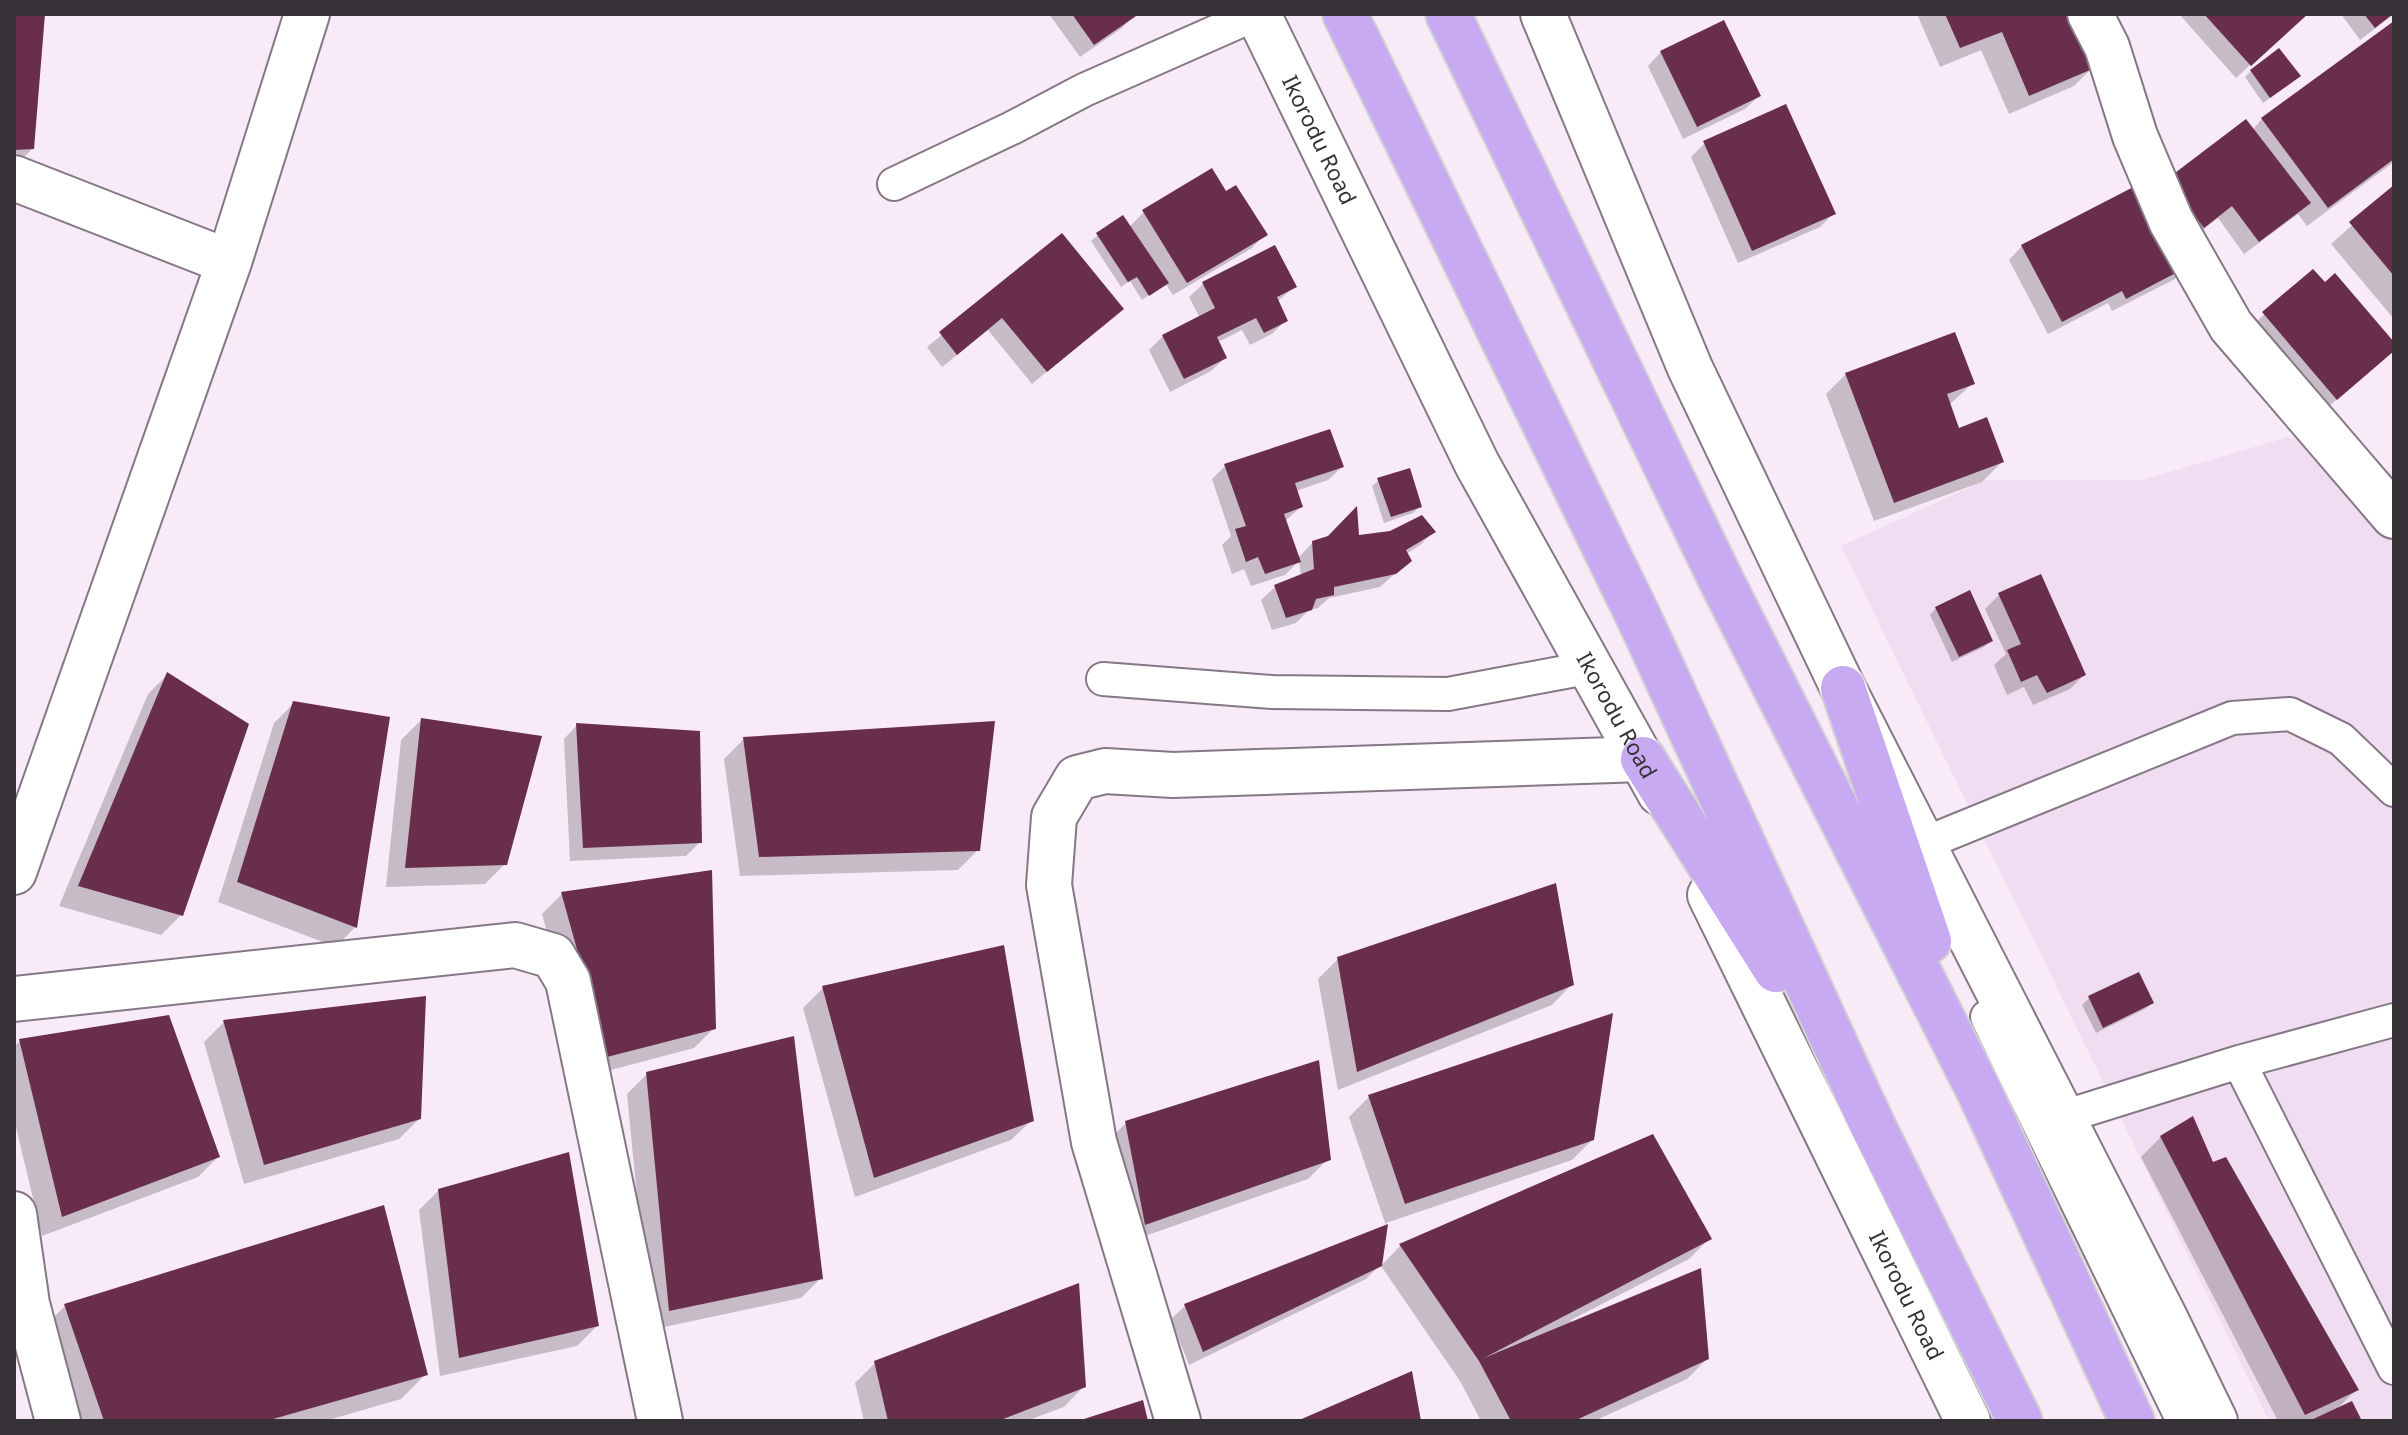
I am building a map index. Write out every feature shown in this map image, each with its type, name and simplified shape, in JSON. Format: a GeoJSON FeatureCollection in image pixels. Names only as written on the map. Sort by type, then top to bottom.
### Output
{"type":"FeatureCollection","features":[{"type":"Feature","properties":{"kind":"highway","name":"Ikorodu Road"},"geometry":{"type":"LineString","coordinates":[[1345,14],[1640,620],[1873,1126],[2020,1421]]}},
{"type":"Feature","properties":{"kind":"highway"},"geometry":{"type":"LineString","coordinates":[[1448,14],[1720,578],[1979,1091],[2132,1421]]}},
{"type":"Feature","properties":{"kind":"highway"},"geometry":{"type":"LineString","coordinates":[[1843,688],[1979,1091]]}},
{"type":"Feature","properties":{"kind":"highway"},"geometry":{"type":"LineString","coordinates":[[1643,759],[1873,1126]]}},
{"type":"Feature","properties":{"kind":"street"},"geometry":{"type":"LineString","coordinates":[[14,872],[229,262],[307,14]]}},
{"type":"Feature","properties":{"kind":"street","name":"Ikorodu Road"},"geometry":{"type":"LineString","coordinates":[[1257,14],[1477,464],[1643,759],[1968,1421]]}},
{"type":"Feature","properties":{"kind":"street"},"geometry":{"type":"LineString","coordinates":[[1543,14],[1690,368],[1843,688],[2215,1421]]}},
{"type":"Feature","properties":{"kind":"street"},"geometry":{"type":"LineString","coordinates":[[2090,14],[2107,47],[2135,136],[2171,221],[2231,326],[2394,516]]}},
{"type":"Feature","properties":{"kind":"street"},"geometry":{"type":"LineString","coordinates":[[14,178],[229,262]]}},
{"type":"Feature","properties":{"kind":"street"},"geometry":{"type":"LineString","coordinates":[[1178,1421],[1094,1142],[1049,885],[1054,817],[1077,778],[1105,771],[1173,775],[1643,759]]}},
{"type":"Feature","properties":{"kind":"street"},"geometry":{"type":"LineString","coordinates":[[14,999],[515,945],[553,956],[568,981],[660,1421]]}},
{"type":"Feature","properties":{"kind":"street"},"geometry":{"type":"LineString","coordinates":[[14,1214],[27,1304],[58,1421]]}},
{"type":"Feature","properties":{"kind":"lane"},"geometry":{"type":"LineString","coordinates":[[894,184],[1084,90],[1257,14]]}},
{"type":"Feature","properties":{"kind":"lane"},"geometry":{"type":"LineString","coordinates":[[1103,679],[1272,692],[1448,694],[1592,667]]}},
{"type":"Feature","properties":{"kind":"lane"},"geometry":{"type":"LineString","coordinates":[[1843,688],[1959,958],[2183,1421]]}},
{"type":"Feature","properties":{"kind":"lane"},"geometry":{"type":"LineString","coordinates":[[1923,844],[2232,718],[2290,714],[2341,739],[2394,790]]}},
{"type":"Feature","properties":{"kind":"lane"},"geometry":{"type":"LineString","coordinates":[[2063,1117],[2239,1062],[2394,1020]]}},
{"type":"Feature","properties":{"kind":"lane"},"geometry":{"type":"LineString","coordinates":[[2239,1062],[2394,1368]]}},
{"type":"Feature","properties":{"kind":"shaded area"},"geometry":{"type":"Polygon","coordinates":[[[2288,437],[2394,473],[2394,1421],[2269,1421],[1841,546],[1986,480],[2142,480],[2288,437]]]}},
{"type":"Feature","properties":{"kind":"building"},"geometry":{"type":"Polygon","coordinates":[[[14,14],[45,14],[34,149],[14,150],[14,14]]]}},
{"type":"Feature","properties":{"kind":"building"},"geometry":{"type":"Polygon","coordinates":[[[1072,14],[1139,14],[1094,45],[1072,14]]]}},
{"type":"Feature","properties":{"kind":"building"},"geometry":{"type":"Polygon","coordinates":[[[1945,14],[2074,14],[2097,67],[2029,96],[2002,32],[1960,48],[1945,14]]]}},
{"type":"Feature","properties":{"kind":"building"},"geometry":{"type":"Polygon","coordinates":[[[2204,14],[2308,14],[2251,66],[2204,14]]]}},
{"type":"Feature","properties":{"kind":"building"},"geometry":{"type":"Polygon","coordinates":[[[2364,14],[2393,14],[2375,28],[2364,14]]]}},
{"type":"Feature","properties":{"kind":"building"},"geometry":{"type":"Polygon","coordinates":[[[1724,20],[1761,96],[1697,127],[1660,51],[1724,20]]]}},
{"type":"Feature","properties":{"kind":"building"},"geometry":{"type":"Polygon","coordinates":[[[2394,21],[2394,159],[2328,208],[2261,118],[2394,21]]]}},
{"type":"Feature","properties":{"kind":"building"},"geometry":{"type":"Polygon","coordinates":[[[2279,48],[2301,76],[2270,98],[2250,70],[2279,48]]]}},
{"type":"Feature","properties":{"kind":"building"},"geometry":{"type":"Polygon","coordinates":[[[1786,104],[1836,214],[1752,251],[1703,141],[1786,104]]]}},
{"type":"Feature","properties":{"kind":"building"},"geometry":{"type":"Polygon","coordinates":[[[2246,119],[2311,203],[2259,242],[2232,206],[2204,228],[2167,179],[2246,119]]]}},
{"type":"Feature","properties":{"kind":"building"},"geometry":{"type":"Polygon","coordinates":[[[1212,168],[1226,191],[1236,185],[1268,235],[1187,283],[1142,210],[1212,168]]]}},
{"type":"Feature","properties":{"kind":"building"},"geometry":{"type":"Polygon","coordinates":[[[2147,180],[2191,265],[2126,299],[2122,291],[2062,322],[2021,245],[2147,180]]]}},
{"type":"Feature","properties":{"kind":"building"},"geometry":{"type":"Polygon","coordinates":[[[2394,185],[2394,276],[2349,222],[2394,185]]]}},
{"type":"Feature","properties":{"kind":"building"},"geometry":{"type":"Polygon","coordinates":[[[1123,215],[1169,283],[1149,296],[1137,277],[1128,282],[1096,233],[1123,215]]]}},
{"type":"Feature","properties":{"kind":"building"},"geometry":{"type":"Polygon","coordinates":[[[1062,233],[1124,309],[1047,372],[1002,318],[957,355],[939,332],[1062,233]]]}},
{"type":"Feature","properties":{"kind":"building"},"geometry":{"type":"Polygon","coordinates":[[[1275,245],[1297,287],[1277,297],[1288,321],[1264,333],[1256,318],[1217,337],[1227,358],[1184,379],[1162,335],[1215,308],[1202,282],[1275,245]]]}},
{"type":"Feature","properties":{"kind":"building"},"geometry":{"type":"Polygon","coordinates":[[[2313,269],[2325,282],[2335,273],[2394,342],[2394,351],[2337,400],[2262,312],[2313,269]]]}},
{"type":"Feature","properties":{"kind":"building"},"geometry":{"type":"Polygon","coordinates":[[[1955,332],[1975,384],[1947,394],[1959,428],[1987,417],[2004,462],[1894,503],[1845,373],[1955,332]]]}},
{"type":"Feature","properties":{"kind":"building"},"geometry":{"type":"Polygon","coordinates":[[[1330,429],[1344,467],[1295,483],[1303,507],[1284,514],[1301,562],[1265,574],[1258,557],[1246,562],[1235,529],[1246,526],[1224,464],[1330,429]]]}},
{"type":"Feature","properties":{"kind":"building"},"geometry":{"type":"Polygon","coordinates":[[[1410,468],[1422,507],[1391,517],[1377,478],[1410,468]]]}},
{"type":"Feature","properties":{"kind":"building"},"geometry":{"type":"Polygon","coordinates":[[[1357,506],[1359,535],[1390,531],[1422,515],[1436,532],[1406,550],[1412,561],[1396,574],[1334,587],[1334,595],[1316,599],[1312,610],[1286,618],[1274,585],[1314,569],[1312,541],[1328,536],[1357,506]]]}},
{"type":"Feature","properties":{"kind":"building"},"geometry":{"type":"Polygon","coordinates":[[[2041,574],[2086,675],[2047,693],[2037,675],[2021,682],[2007,650],[2021,644],[1998,593],[2041,574]]]}},
{"type":"Feature","properties":{"kind":"building"},"geometry":{"type":"Polygon","coordinates":[[[1970,590],[1993,641],[1959,657],[1935,607],[1970,590]]]}},
{"type":"Feature","properties":{"kind":"building"},"geometry":{"type":"Polygon","coordinates":[[[167,672],[249,724],[183,916],[78,886],[167,672]]]}},
{"type":"Feature","properties":{"kind":"building"},"geometry":{"type":"Polygon","coordinates":[[[293,701],[390,717],[357,928],[237,882],[293,701]]]}},
{"type":"Feature","properties":{"kind":"building"},"geometry":{"type":"Polygon","coordinates":[[[421,718],[542,736],[507,865],[405,868],[421,718]]]}},
{"type":"Feature","properties":{"kind":"building"},"geometry":{"type":"Polygon","coordinates":[[[995,721],[980,851],[759,857],[743,737],[995,721]]]}},
{"type":"Feature","properties":{"kind":"building"},"geometry":{"type":"Polygon","coordinates":[[[576,723],[700,731],[702,843],[583,848],[576,723]]]}},
{"type":"Feature","properties":{"kind":"building"},"geometry":{"type":"Polygon","coordinates":[[[712,870],[716,1029],[607,1057],[561,892],[712,870]]]}},
{"type":"Feature","properties":{"kind":"building"},"geometry":{"type":"Polygon","coordinates":[[[1556,883],[1574,985],[1357,1072],[1337,957],[1556,883]]]}},
{"type":"Feature","properties":{"kind":"building"},"geometry":{"type":"Polygon","coordinates":[[[1004,945],[1034,1121],[874,1178],[822,986],[1004,945]]]}},
{"type":"Feature","properties":{"kind":"building"},"geometry":{"type":"Polygon","coordinates":[[[2139,972],[2154,1003],[2103,1028],[2088,996],[2139,972]]]}},
{"type":"Feature","properties":{"kind":"building"},"geometry":{"type":"Polygon","coordinates":[[[426,996],[421,1119],[264,1165],[223,1020],[426,996]]]}},
{"type":"Feature","properties":{"kind":"building"},"geometry":{"type":"Polygon","coordinates":[[[1613,1013],[1594,1140],[1405,1204],[1368,1095],[1613,1013]]]}},
{"type":"Feature","properties":{"kind":"building"},"geometry":{"type":"Polygon","coordinates":[[[169,1015],[220,1157],[62,1217],[19,1039],[169,1015]]]}},
{"type":"Feature","properties":{"kind":"building"},"geometry":{"type":"Polygon","coordinates":[[[794,1036],[823,1279],[669,1311],[646,1072],[794,1036]]]}},
{"type":"Feature","properties":{"kind":"building"},"geometry":{"type":"Polygon","coordinates":[[[1319,1060],[1331,1160],[1145,1225],[1125,1121],[1319,1060]]]}},
{"type":"Feature","properties":{"kind":"building"},"geometry":{"type":"Polygon","coordinates":[[[2193,1116],[2213,1162],[2226,1157],[2359,1390],[2305,1415],[2160,1136],[2193,1116]]]}},
{"type":"Feature","properties":{"kind":"building"},"geometry":{"type":"Polygon","coordinates":[[[1653,1134],[1712,1239],[1484,1358],[1701,1268],[1709,1359],[1574,1421],[1511,1421],[1479,1361],[1399,1244],[1653,1134]]]}},
{"type":"Feature","properties":{"kind":"building"},"geometry":{"type":"Polygon","coordinates":[[[569,1152],[599,1326],[459,1358],[438,1189],[569,1152]]]}},
{"type":"Feature","properties":{"kind":"building"},"geometry":{"type":"Polygon","coordinates":[[[384,1205],[428,1375],[266,1421],[104,1421],[64,1304],[384,1205]]]}},
{"type":"Feature","properties":{"kind":"building"},"geometry":{"type":"Polygon","coordinates":[[[1388,1224],[1382,1266],[1203,1352],[1184,1304],[1388,1224]]]}},
{"type":"Feature","properties":{"kind":"building"},"geometry":{"type":"Polygon","coordinates":[[[1079,1283],[1086,1387],[998,1421],[888,1421],[874,1361],[1079,1283]]]}},
{"type":"Feature","properties":{"kind":"building"},"geometry":{"type":"Polygon","coordinates":[[[1412,1371],[1421,1421],[1297,1421],[1412,1371]]]}},
{"type":"Feature","properties":{"kind":"building"},"geometry":{"type":"Polygon","coordinates":[[[1143,1400],[1148,1421],[1081,1421],[1081,1420],[1143,1400]]]}},
{"type":"Feature","properties":{"kind":"building"},"geometry":{"type":"Polygon","coordinates":[[[2352,1401],[2362,1421],[2309,1421],[2352,1401]]]}}]}
